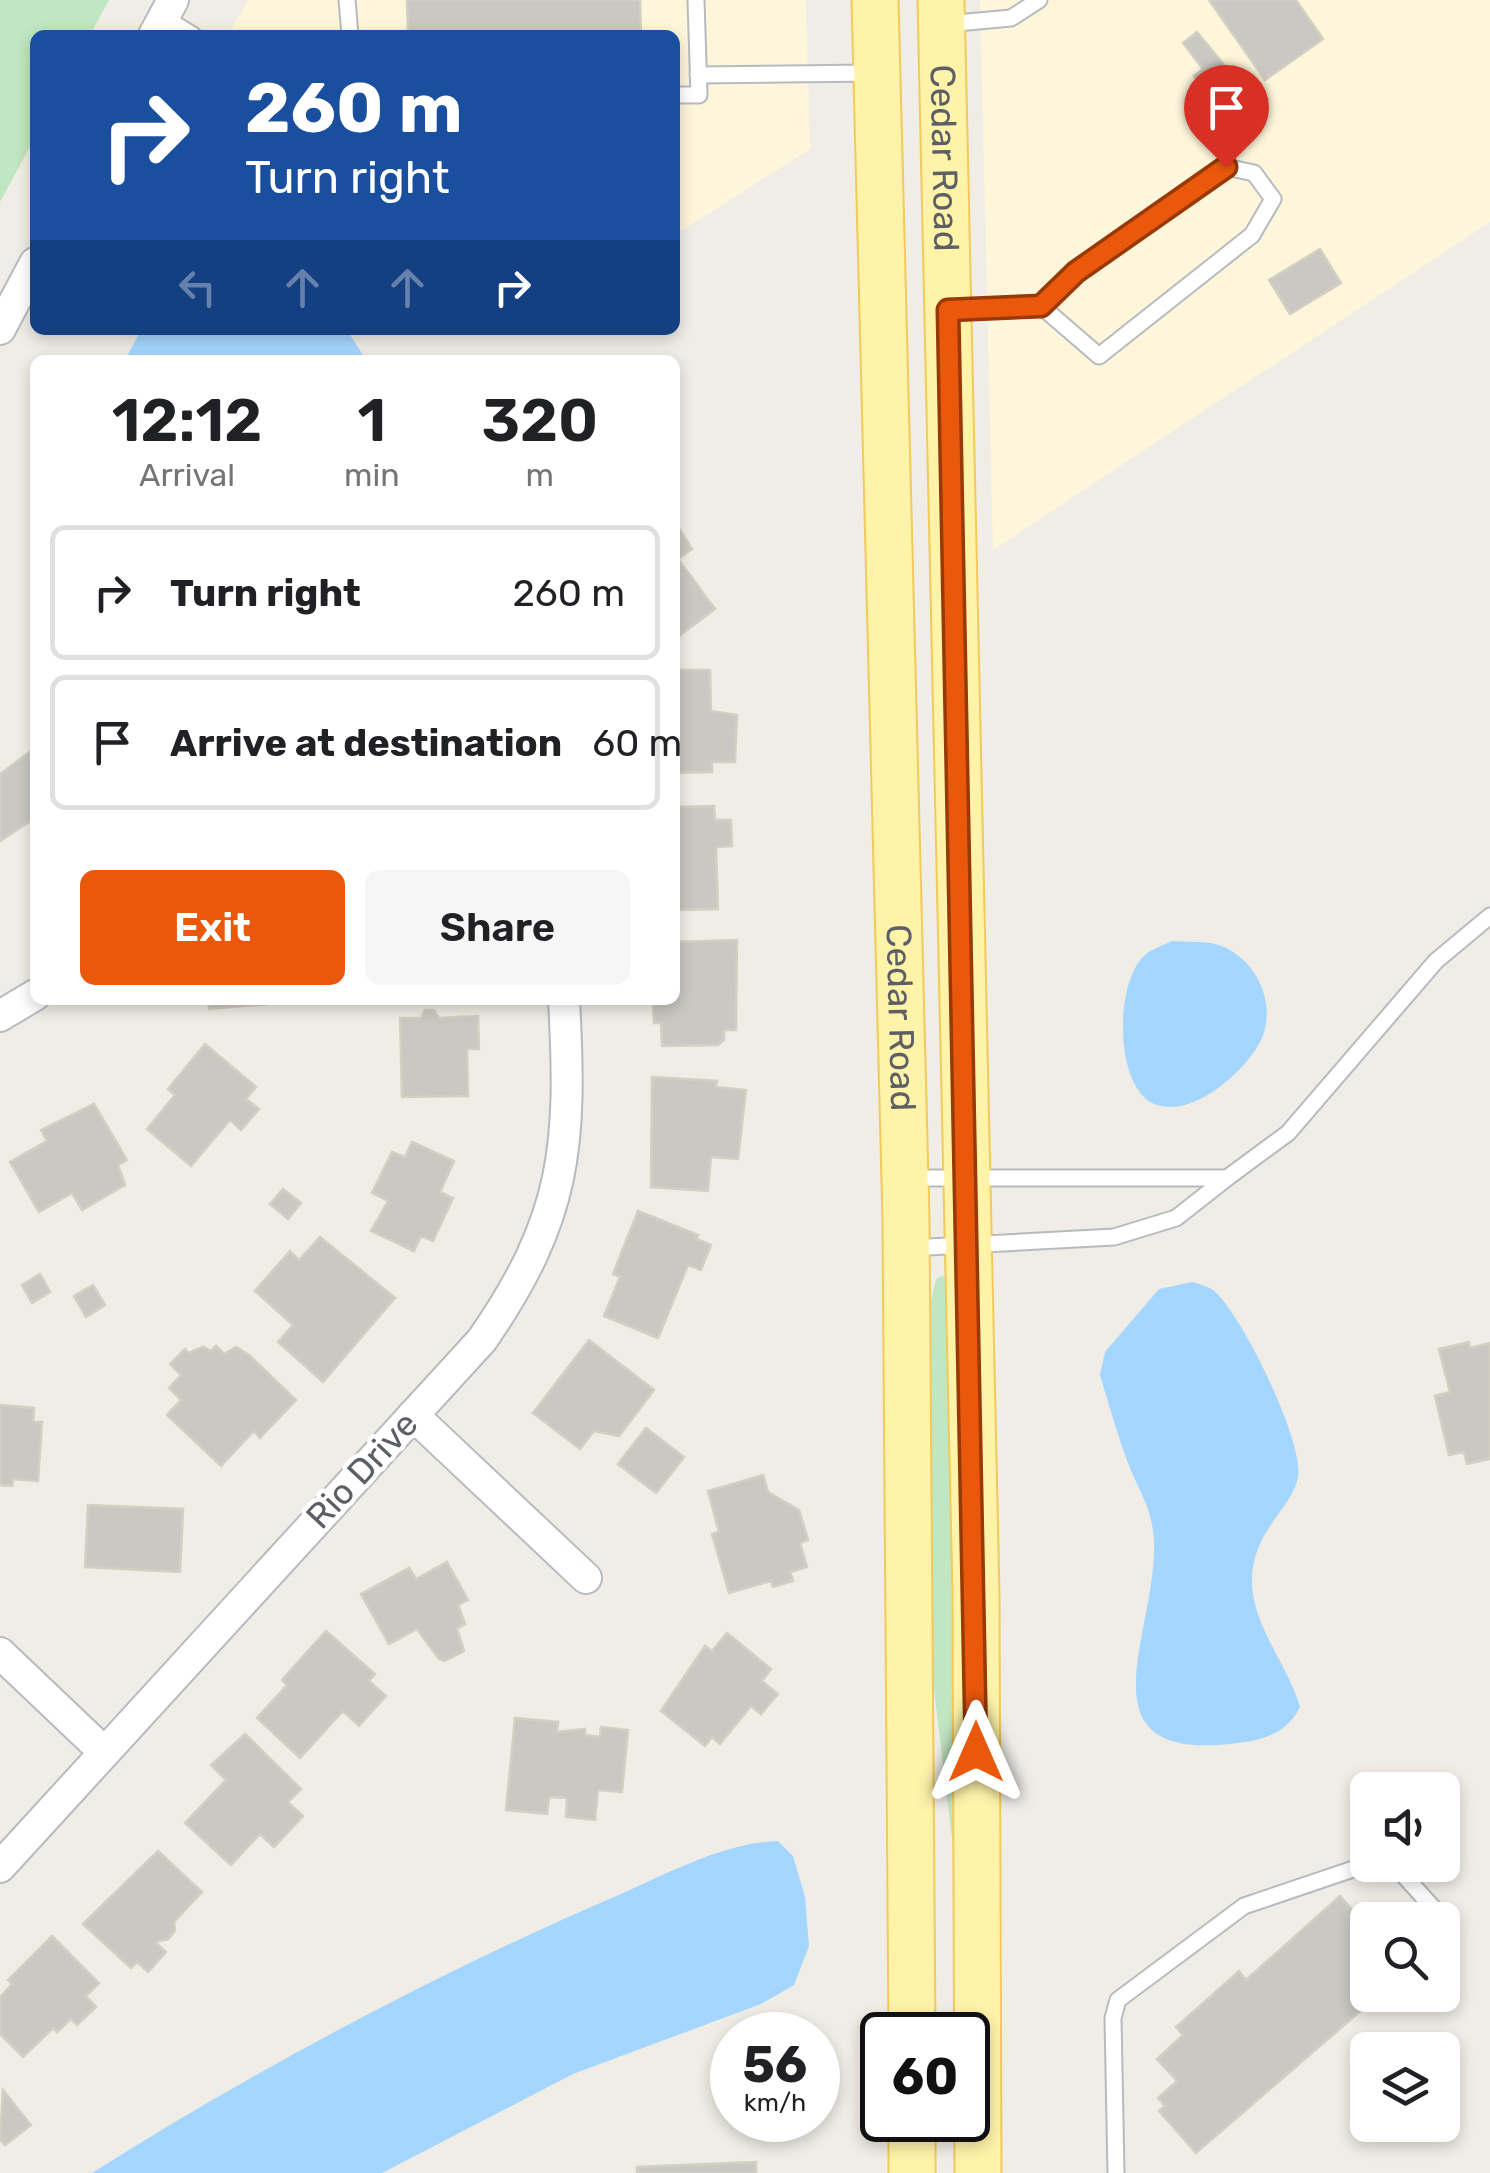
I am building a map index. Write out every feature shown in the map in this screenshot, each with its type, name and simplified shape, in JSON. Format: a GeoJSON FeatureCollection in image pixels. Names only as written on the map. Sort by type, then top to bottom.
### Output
{"type":"FeatureCollection","features":[{"type":"Feature","properties":{"kind":"main road","name":"Cedar Road"},"geometry":{"type":"LineString","coordinates":[[875,0],[905,1178],[912,2012]]}},
{"type":"Feature","properties":{"kind":"main road","name":"Cedar Road"},"geometry":{"type":"LineString","coordinates":[[942,12],[976,1614],[978,2173]]}},
{"type":"Feature","properties":{"kind":"main road"},"geometry":{"type":"LineString","coordinates":[[912,2142],[912,2173]]}},
{"type":"Feature","properties":{"kind":"street"},"geometry":{"type":"LineString","coordinates":[[0,329],[30,272]]}},
{"type":"Feature","properties":{"kind":"street"},"geometry":{"type":"LineString","coordinates":[[0,1016],[30,998]]}},
{"type":"Feature","properties":{"kind":"street","name":"Rio Drive"},"geometry":{"type":"LineString","coordinates":[[0,1867],[482,1340],[518,1288],[546,1229],[565,1154],[564,1005]]}},
{"type":"Feature","properties":{"kind":"street"},"geometry":{"type":"LineString","coordinates":[[413,1415],[586,1578]]}},
{"type":"Feature","properties":{"kind":"street"},"geometry":{"type":"LineString","coordinates":[[0,1653],[103,1751]]}},
{"type":"Feature","properties":{"kind":"lane"},"geometry":{"type":"LineString","coordinates":[[347,0],[350,30]]}},
{"type":"Feature","properties":{"kind":"lane"},"geometry":{"type":"LineString","coordinates":[[680,95],[699,94],[696,0]]}},
{"type":"Feature","properties":{"kind":"lane"},"geometry":{"type":"LineString","coordinates":[[942,12],[1011,18],[1040,0]]}},
{"type":"Feature","properties":{"kind":"lane"},"geometry":{"type":"LineString","coordinates":[[164,17],[186,30]]}},
{"type":"Feature","properties":{"kind":"lane"},"geometry":{"type":"LineString","coordinates":[[698,75],[876,73]]}},
{"type":"Feature","properties":{"kind":"lane"},"geometry":{"type":"LineString","coordinates":[[948,310],[1041,306],[1076,272],[1226,167],[1254,173],[1273,199],[1252,235],[1099,356],[1041,306]]}},
{"type":"Feature","properties":{"kind":"lane"},"geometry":{"type":"LineString","coordinates":[[906,1248],[1114,1238],[1176,1218],[1288,1133],[1436,961],[1490,916]]}},
{"type":"Feature","properties":{"kind":"lane"},"geometry":{"type":"LineString","coordinates":[[905,1178],[1227,1178]]}},
{"type":"Feature","properties":{"kind":"lane"},"geometry":{"type":"LineString","coordinates":[[1116,2173],[1113,2018],[1118,2000],[1244,1906],[1350,1870]]}},
{"type":"Feature","properties":{"kind":"lane"},"geometry":{"type":"LineString","coordinates":[[1409,1882],[1427,1902]]}},
{"type":"Feature","properties":{"kind":"shaded area"},"geometry":{"type":"Polygon","coordinates":[[[248,0],[806,0],[810,149],[680,232],[680,30],[231,30],[248,0]]]}},
{"type":"Feature","properties":{"kind":"shaded area"},"geometry":{"type":"Polygon","coordinates":[[[980,0],[1490,0],[1490,222],[993,550],[980,0]]]}},
{"type":"Feature","properties":{"kind":"green space"},"geometry":{"type":"Polygon","coordinates":[[[0,0],[109,0],[93,30],[30,30],[30,146],[0,202],[0,0]]]}},
{"type":"Feature","properties":{"kind":"green space"},"geometry":{"type":"Polygon","coordinates":[[[942,1276],[950,1280],[953,1847],[932,1673],[927,1320],[936,1279],[942,1276]]]}},
{"type":"Feature","properties":{"kind":"water"},"geometry":{"type":"Polygon","coordinates":[[[138,335],[350,335],[363,355],[128,355],[138,335]]]}},
{"type":"Feature","properties":{"kind":"water"},"geometry":{"type":"Polygon","coordinates":[[[1172,941],[1211,943],[1239,956],[1258,979],[1267,1008],[1262,1038],[1231,1078],[1200,1099],[1167,1107],[1152,1103],[1140,1092],[1125,1054],[1123,1031],[1128,986],[1135,968],[1145,955],[1172,941]]]}},
{"type":"Feature","properties":{"kind":"water"},"geometry":{"type":"Polygon","coordinates":[[[1192,1282],[1213,1290],[1239,1324],[1281,1408],[1297,1459],[1295,1487],[1259,1546],[1252,1579],[1257,1612],[1300,1707],[1288,1724],[1271,1735],[1230,1744],[1180,1743],[1151,1729],[1138,1704],[1136,1672],[1154,1556],[1151,1520],[1100,1375],[1105,1352],[1159,1289],[1192,1282]]]}},
{"type":"Feature","properties":{"kind":"water"},"geometry":{"type":"Polygon","coordinates":[[[778,1841],[793,1856],[805,1897],[809,1946],[794,1985],[761,2004],[740,2012],[710,2012],[710,2023],[573,2074],[382,2173],[92,2173],[285,2059],[418,1989],[698,1860],[778,1841]]]}},
{"type":"Feature","properties":{"kind":"building"},"geometry":{"type":"Polygon","coordinates":[[[407,0],[640,0],[641,30],[408,30],[407,0]]]}},
{"type":"Feature","properties":{"kind":"building"},"geometry":{"type":"Polygon","coordinates":[[[1209,0],[1296,0],[1323,39],[1265,80],[1209,0]]]}},
{"type":"Feature","properties":{"kind":"building"},"geometry":{"type":"Polygon","coordinates":[[[1197,32],[1244,89],[1218,108],[1194,76],[1203,69],[1183,43],[1197,32]]]}},
{"type":"Feature","properties":{"kind":"building"},"geometry":{"type":"Polygon","coordinates":[[[1320,249],[1341,283],[1290,314],[1269,280],[1320,249]]]}},
{"type":"Feature","properties":{"kind":"building"},"geometry":{"type":"Polygon","coordinates":[[[680,530],[692,549],[680,558],[680,530]]]}},
{"type":"Feature","properties":{"kind":"building"},"geometry":{"type":"Polygon","coordinates":[[[680,562],[715,609],[680,635],[680,562]]]}},
{"type":"Feature","properties":{"kind":"building"},"geometry":{"type":"Polygon","coordinates":[[[680,670],[710,670],[711,711],[737,715],[735,762],[712,762],[712,772],[680,773],[680,670]]]}},
{"type":"Feature","properties":{"kind":"building"},"geometry":{"type":"Polygon","coordinates":[[[30,752],[30,821],[0,841],[0,774],[30,752]]]}},
{"type":"Feature","properties":{"kind":"building"},"geometry":{"type":"Polygon","coordinates":[[[714,806],[715,820],[731,820],[732,846],[716,847],[718,909],[680,910],[680,807],[714,806]]]}},
{"type":"Feature","properties":{"kind":"building"},"geometry":{"type":"Polygon","coordinates":[[[737,940],[736,1030],[724,1030],[724,1040],[718,1045],[662,1046],[661,1023],[654,1023],[653,1005],[680,1005],[680,942],[737,940]]]}},
{"type":"Feature","properties":{"kind":"building"},"geometry":{"type":"Polygon","coordinates":[[[209,1005],[256,1005],[209,1009],[209,1005]]]}},
{"type":"Feature","properties":{"kind":"building"},"geometry":{"type":"Polygon","coordinates":[[[425,1010],[434,1010],[439,1018],[478,1016],[479,1049],[467,1049],[468,1096],[402,1097],[400,1018],[421,1018],[425,1010]]]}},
{"type":"Feature","properties":{"kind":"building"},"geometry":{"type":"Polygon","coordinates":[[[205,1044],[256,1087],[246,1099],[259,1109],[241,1130],[230,1120],[191,1166],[147,1129],[175,1095],[168,1089],[205,1044]]]}},
{"type":"Feature","properties":{"kind":"building"},"geometry":{"type":"Polygon","coordinates":[[[652,1077],[717,1081],[716,1087],[746,1090],[738,1159],[711,1157],[708,1191],[651,1187],[652,1077]]]}},
{"type":"Feature","properties":{"kind":"building"},"geometry":{"type":"Polygon","coordinates":[[[94,1104],[127,1160],[118,1165],[125,1185],[82,1210],[72,1193],[39,1212],[10,1162],[47,1141],[41,1130],[94,1104]]]}},
{"type":"Feature","properties":{"kind":"building"},"geometry":{"type":"Polygon","coordinates":[[[412,1142],[454,1161],[440,1192],[453,1198],[433,1241],[421,1236],[414,1251],[371,1231],[388,1201],[372,1193],[392,1152],[405,1157],[412,1142]]]}},
{"type":"Feature","properties":{"kind":"building"},"geometry":{"type":"Polygon","coordinates":[[[283,1189],[301,1203],[288,1219],[270,1204],[283,1189]]]}},
{"type":"Feature","properties":{"kind":"building"},"geometry":{"type":"Polygon","coordinates":[[[638,1211],[698,1235],[696,1239],[711,1245],[701,1270],[688,1265],[658,1338],[604,1316],[620,1277],[613,1274],[638,1211]]]}},
{"type":"Feature","properties":{"kind":"building"},"geometry":{"type":"Polygon","coordinates":[[[320,1237],[395,1298],[323,1382],[278,1342],[293,1325],[255,1291],[290,1251],[299,1260],[320,1237]]]}},
{"type":"Feature","properties":{"kind":"building"},"geometry":{"type":"Polygon","coordinates":[[[40,1274],[50,1292],[32,1303],[22,1285],[40,1274]]]}},
{"type":"Feature","properties":{"kind":"building"},"geometry":{"type":"Polygon","coordinates":[[[93,1285],[105,1305],[86,1317],[74,1296],[93,1285]]]}},
{"type":"Feature","properties":{"kind":"building"},"geometry":{"type":"Polygon","coordinates":[[[589,1340],[654,1390],[619,1436],[594,1431],[580,1449],[533,1413],[589,1340]]]}},
{"type":"Feature","properties":{"kind":"building"},"geometry":{"type":"Polygon","coordinates":[[[1469,1342],[1470,1348],[1490,1343],[1490,1459],[1467,1464],[1464,1452],[1449,1455],[1435,1396],[1450,1392],[1439,1349],[1469,1342]]]}},
{"type":"Feature","properties":{"kind":"building"},"geometry":{"type":"Polygon","coordinates":[[[216,1346],[224,1354],[236,1347],[249,1355],[296,1400],[260,1438],[254,1431],[221,1466],[167,1415],[181,1400],[169,1388],[181,1375],[170,1364],[185,1349],[189,1353],[203,1347],[211,1351],[216,1346]]]}},
{"type":"Feature","properties":{"kind":"building"},"geometry":{"type":"Polygon","coordinates":[[[0,1405],[34,1408],[33,1422],[42,1422],[38,1481],[13,1479],[12,1486],[0,1485],[0,1405]]]}},
{"type":"Feature","properties":{"kind":"building"},"geometry":{"type":"Polygon","coordinates":[[[646,1428],[684,1457],[656,1493],[618,1464],[646,1428]]]}},
{"type":"Feature","properties":{"kind":"building"},"geometry":{"type":"Polygon","coordinates":[[[763,1475],[768,1492],[799,1510],[808,1540],[800,1543],[807,1567],[790,1572],[793,1581],[773,1587],[771,1581],[729,1593],[712,1534],[719,1532],[708,1491],[763,1475]]]}},
{"type":"Feature","properties":{"kind":"building"},"geometry":{"type":"Polygon","coordinates":[[[88,1505],[183,1509],[180,1572],[85,1567],[88,1505]]]}},
{"type":"Feature","properties":{"kind":"building"},"geometry":{"type":"Polygon","coordinates":[[[447,1562],[468,1600],[458,1605],[465,1624],[457,1629],[464,1651],[445,1661],[439,1659],[417,1629],[389,1644],[361,1594],[409,1568],[416,1579],[447,1562]]]}},
{"type":"Feature","properties":{"kind":"building"},"geometry":{"type":"Polygon","coordinates":[[[326,1631],[375,1674],[369,1681],[386,1696],[359,1726],[343,1711],[300,1758],[257,1718],[287,1685],[282,1680],[326,1631]]]}},
{"type":"Feature","properties":{"kind":"building"},"geometry":{"type":"Polygon","coordinates":[[[727,1633],[771,1669],[762,1681],[778,1694],[761,1714],[751,1706],[720,1744],[712,1737],[705,1746],[661,1711],[705,1646],[712,1651],[727,1633]]]}},
{"type":"Feature","properties":{"kind":"building"},"geometry":{"type":"Polygon","coordinates":[[[515,1718],[558,1722],[557,1732],[585,1729],[585,1735],[600,1737],[601,1727],[628,1730],[622,1792],[598,1790],[595,1820],[566,1817],[567,1798],[549,1797],[547,1814],[506,1810],[515,1718]]]}},
{"type":"Feature","properties":{"kind":"building"},"geometry":{"type":"Polygon","coordinates":[[[245,1734],[301,1789],[288,1802],[303,1816],[274,1847],[260,1834],[231,1865],[185,1823],[226,1780],[211,1765],[245,1734]]]}},
{"type":"Feature","properties":{"kind":"building"},"geometry":{"type":"Polygon","coordinates":[[[158,1851],[202,1892],[174,1922],[175,1931],[168,1939],[155,1942],[166,1952],[148,1972],[137,1962],[131,1968],[83,1924],[158,1851]]]}},
{"type":"Feature","properties":{"kind":"building"},"geometry":{"type":"Polygon","coordinates":[[[1340,1896],[1350,1907],[1350,2012],[1359,2012],[1196,2153],[1159,2111],[1165,2106],[1158,2098],[1177,2081],[1157,2059],[1183,2035],[1176,2027],[1239,1971],[1246,1980],[1340,1896]]]}},
{"type":"Feature","properties":{"kind":"building"},"geometry":{"type":"Polygon","coordinates":[[[52,1936],[99,1983],[86,1996],[96,2007],[77,2025],[71,2019],[57,2032],[53,2028],[23,2057],[0,2034],[0,1997],[12,1984],[8,1980],[52,1936]]]}},
{"type":"Feature","properties":{"kind":"building"},"geometry":{"type":"Polygon","coordinates":[[[3,2090],[31,2125],[5,2145],[0,2140],[3,2090]]]}},
{"type":"Feature","properties":{"kind":"building"},"geometry":{"type":"Polygon","coordinates":[[[756,2162],[756,2173],[637,2173],[637,2167],[756,2162]]]}},
{"type":"Feature","properties":{"kind":"route"},"geometry":{"type":"LineString","coordinates":[[976,1752],[976,1594],[948,310],[1041,306],[1076,272],[1226,167]]}}]}
